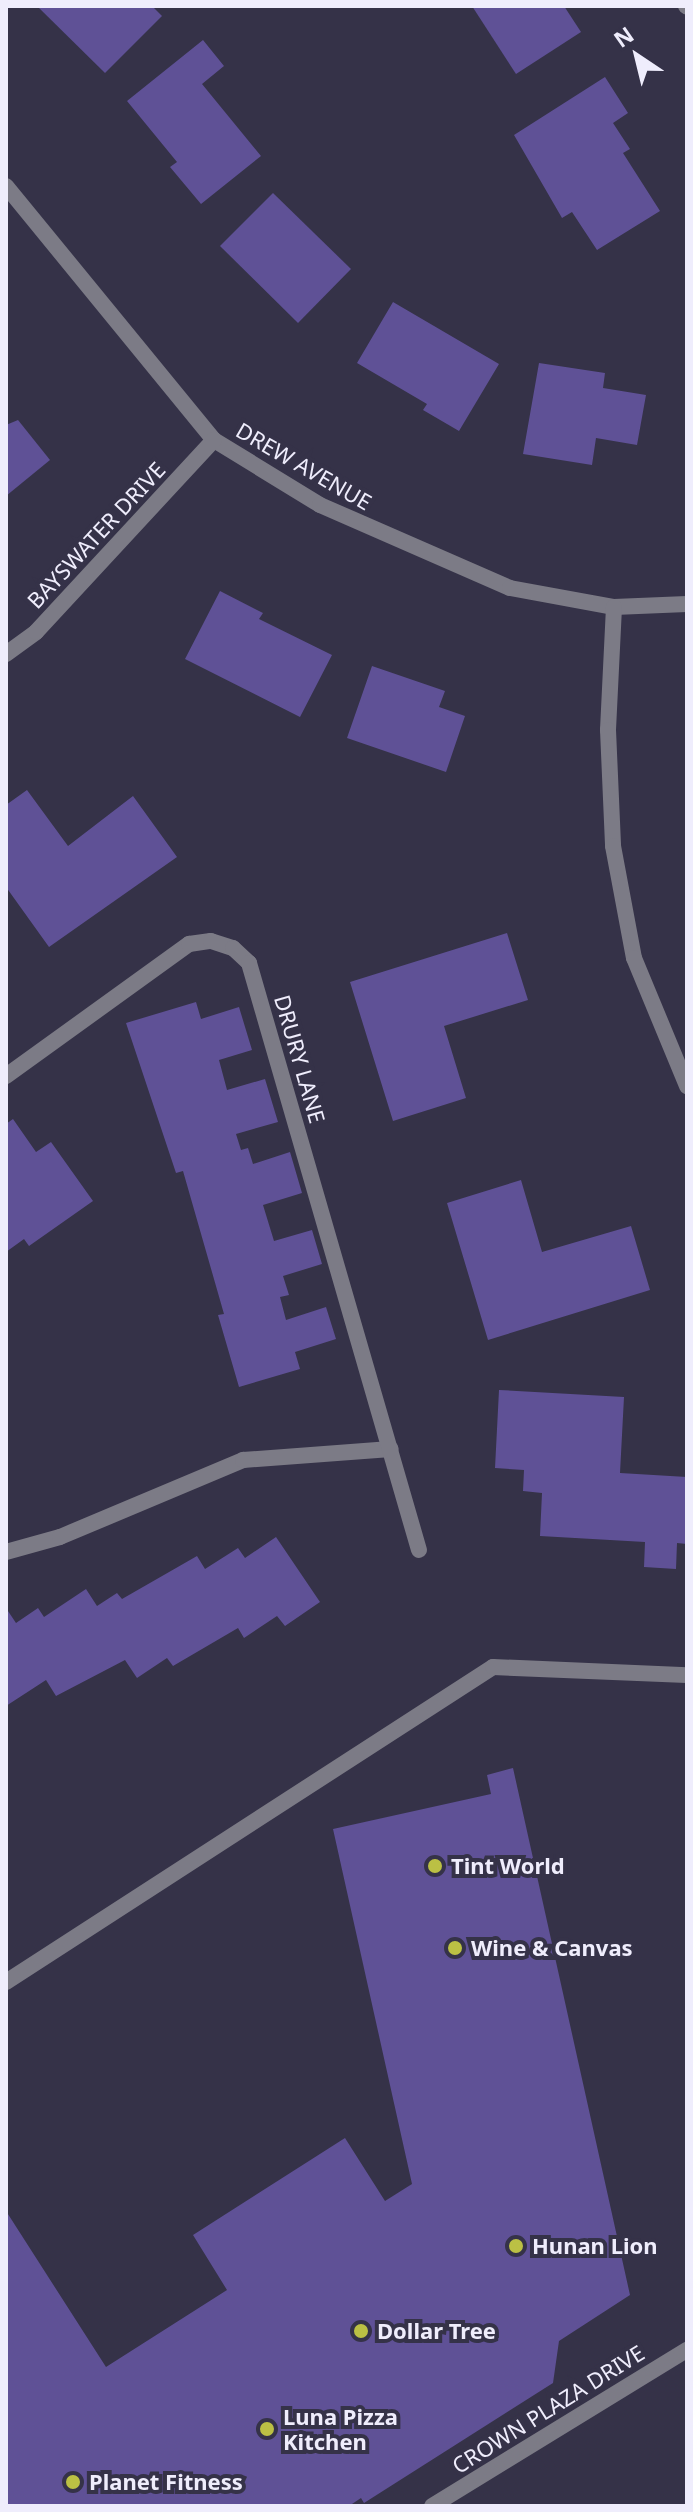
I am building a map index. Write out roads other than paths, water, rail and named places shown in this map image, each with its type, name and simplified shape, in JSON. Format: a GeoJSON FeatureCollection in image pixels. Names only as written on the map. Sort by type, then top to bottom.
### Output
{"type":"FeatureCollection","features":[{"type":"Feature","properties":{"kind":"street","name":"DREW AVENUE"},"geometry":{"type":"LineString","coordinates":[[6,186],[214,440],[320,505],[417,552],[510,588],[614,607],[687,604]]}},
{"type":"Feature","properties":{"kind":"street","name":"BAYSWATER DRIVE"},"geometry":{"type":"LineString","coordinates":[[6,654],[36,632],[214,440]]}},
{"type":"Feature","properties":{"kind":"street"},"geometry":{"type":"LineString","coordinates":[[614,607],[608,730],[613,846],[634,958],[687,1086]]}},
{"type":"Feature","properties":{"kind":"street","name":"DRURY LANE"},"geometry":{"type":"LineString","coordinates":[[6,1076],[189,944],[211,941],[233,948],[249,963],[419,1550]]}},
{"type":"Feature","properties":{"kind":"street"},"geometry":{"type":"LineString","coordinates":[[6,1552],[60,1537],[243,1460],[391,1449]]}},
{"type":"Feature","properties":{"kind":"street"},"geometry":{"type":"LineString","coordinates":[[6,1982],[493,1667],[687,1675]]}},
{"type":"Feature","properties":{"kind":"street","name":"CROWN PLAZA DRIVE"},"geometry":{"type":"LineString","coordinates":[[432,2506],[687,2350]]}},
{"type":"Feature","properties":{"kind":"place","name":"Tint World"},"geometry":{"type":"Point","coordinates":[435,1866]}},
{"type":"Feature","properties":{"kind":"place","name":"Wine & Canvas"},"geometry":{"type":"Point","coordinates":[455,1948]}},
{"type":"Feature","properties":{"kind":"place","name":"Hunan Lion"},"geometry":{"type":"Point","coordinates":[516,2246]}},
{"type":"Feature","properties":{"kind":"place","name":"Dollar Tree"},"geometry":{"type":"Point","coordinates":[361,2331]}},
{"type":"Feature","properties":{"kind":"place","name":"Luna Pizza Kitchen"},"geometry":{"type":"Point","coordinates":[267,2429]}},
{"type":"Feature","properties":{"kind":"place","name":"Planet Fitness"},"geometry":{"type":"Point","coordinates":[73,2482]}}]}
